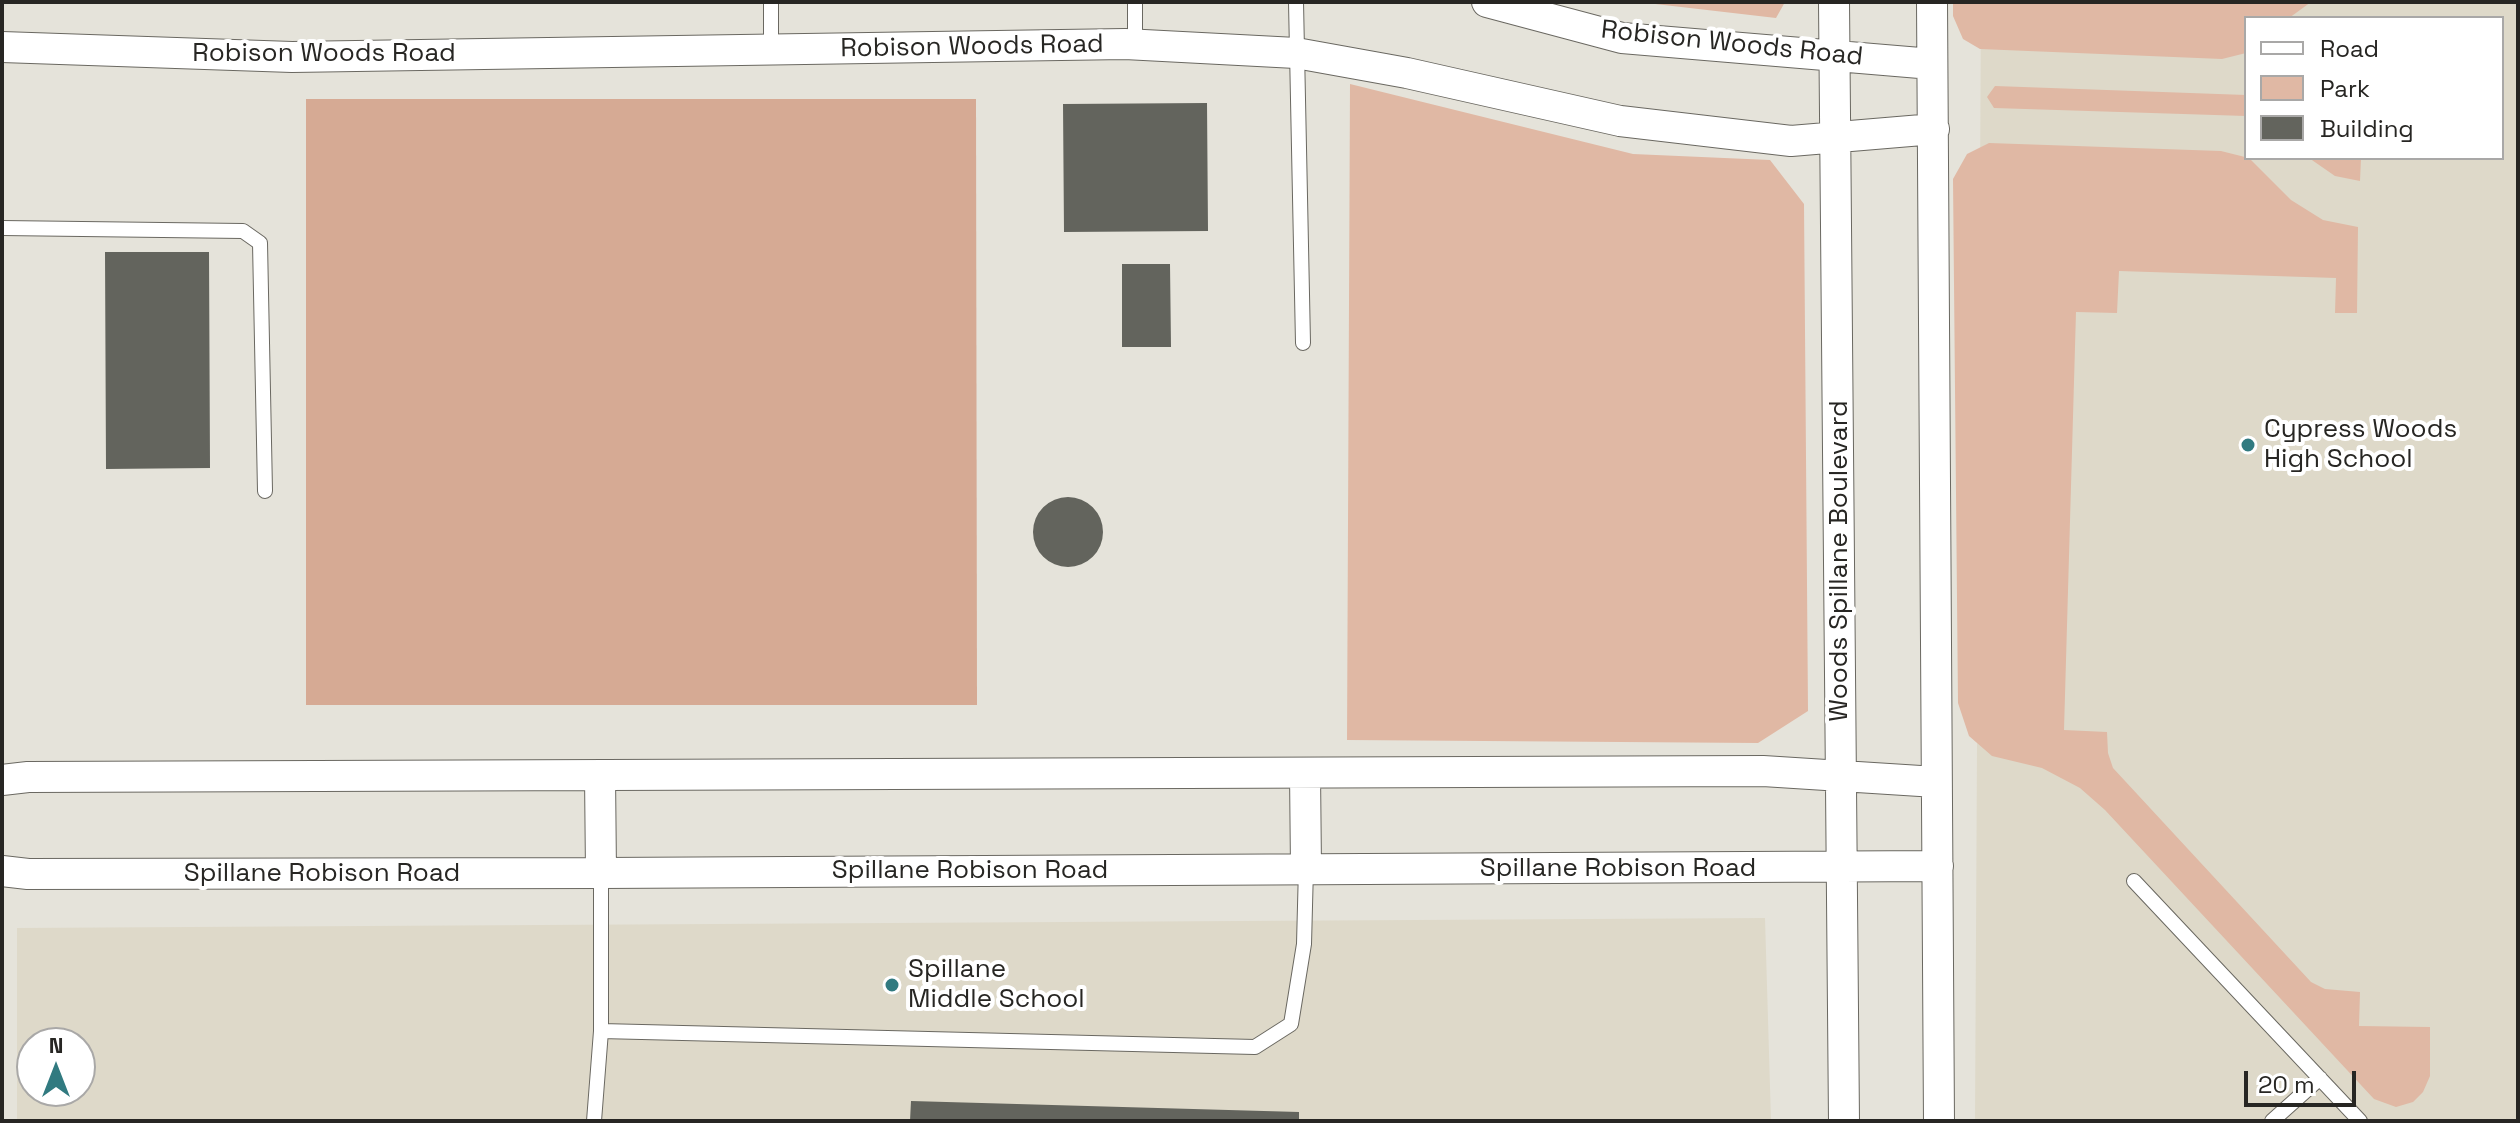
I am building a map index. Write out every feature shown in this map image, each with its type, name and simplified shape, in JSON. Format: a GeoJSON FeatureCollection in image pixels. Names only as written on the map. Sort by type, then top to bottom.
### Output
{"type":"FeatureCollection","features":[{"type":"Feature","properties":{"kind":"street","name":"Robison Woods Road"},"geometry":{"type":"LineString","coordinates":[[1487,2],[1622,38],[1932,64]]}},
{"type":"Feature","properties":{"kind":"street","name":"Woods Spillane Boulevard"},"geometry":{"type":"LineString","coordinates":[[1834,2],[1844,1121]]}},
{"type":"Feature","properties":{"kind":"street"},"geometry":{"type":"LineString","coordinates":[[1932,2],[1939,1121]]}},
{"type":"Feature","properties":{"kind":"street","name":"Robison Woods Road"},"geometry":{"type":"LineString","coordinates":[[2,47],[292,57],[1135,45],[1296,53],[1407,73],[1620,121],[1791,141],[1934,129]]}},
{"type":"Feature","properties":{"kind":"street"},"geometry":{"type":"LineString","coordinates":[[2,780],[1763,771],[1936,782]]}},
{"type":"Feature","properties":{"kind":"street"},"geometry":{"type":"LineString","coordinates":[[1305,773],[1306,868]]}},
{"type":"Feature","properties":{"kind":"street"},"geometry":{"type":"LineString","coordinates":[[600,775],[601,873]]}},
{"type":"Feature","properties":{"kind":"street","name":"Spillane Robison Road"},"geometry":{"type":"LineString","coordinates":[[2,871],[28,874],[601,873],[1938,866]]}},
{"type":"Feature","properties":{"kind":"lane"},"geometry":{"type":"LineString","coordinates":[[771,2],[771,51]]}},
{"type":"Feature","properties":{"kind":"lane"},"geometry":{"type":"LineString","coordinates":[[1135,2],[1135,45]]}},
{"type":"Feature","properties":{"kind":"lane"},"geometry":{"type":"LineString","coordinates":[[1296,2],[1303,343]]}},
{"type":"Feature","properties":{"kind":"lane"},"geometry":{"type":"LineString","coordinates":[[2,228],[243,231],[260,243],[265,491]]}},
{"type":"Feature","properties":{"kind":"lane"},"geometry":{"type":"LineString","coordinates":[[601,1031],[1255,1047],[1291,1024],[1304,944],[1306,868]]}},
{"type":"Feature","properties":{"kind":"lane"},"geometry":{"type":"LineString","coordinates":[[594,1121],[601,1031],[601,873]]}},
{"type":"Feature","properties":{"kind":"lane"},"geometry":{"type":"LineString","coordinates":[[2134,881],[2360,1121]]}},
{"type":"Feature","properties":{"kind":"lane"},"geometry":{"type":"LineString","coordinates":[[2272,1121],[2320,1078]]}},
{"type":"Feature","properties":{"kind":"shaded area","name":"Cypress Woods High School"},"geometry":{"type":"Polygon","coordinates":[[[1981,2],[2518,2],[2518,1121],[1975,1121],[1981,2]]]}},
{"type":"Feature","properties":{"kind":"shaded area"},"geometry":{"type":"Polygon","coordinates":[[[306,99],[976,99],[977,705],[306,705],[306,99]]]}},
{"type":"Feature","properties":{"kind":"shaded area","name":"Spillane Middle School"},"geometry":{"type":"Polygon","coordinates":[[[1765,918],[1771,1121],[17,1121],[17,1107],[96,1107],[96,1027],[17,1027],[17,928],[1765,918]]]}},
{"type":"Feature","properties":{"kind":"green space"},"geometry":{"type":"Polygon","coordinates":[[[1638,2],[1785,2],[1776,18],[1638,2]]]}},
{"type":"Feature","properties":{"kind":"green space"},"geometry":{"type":"Polygon","coordinates":[[[1953,2],[2311,2],[2292,16],[2244,16],[2244,54],[2222,59],[1980,49],[1963,39],[1953,16],[1953,2]]]}},
{"type":"Feature","properties":{"kind":"green space"},"geometry":{"type":"Polygon","coordinates":[[[1350,84],[1633,154],[1770,160],[1804,204],[1808,711],[1758,743],[1347,740],[1350,84]]]}},
{"type":"Feature","properties":{"kind":"green space"},"geometry":{"type":"Polygon","coordinates":[[[1995,86],[2244,95],[2244,116],[1994,108],[1987,97],[1995,86]]]}},
{"type":"Feature","properties":{"kind":"green space"},"geometry":{"type":"Polygon","coordinates":[[[1989,143],[2221,151],[2251,160],[2291,200],[2323,220],[2358,227],[2357,313],[2335,313],[2336,278],[2119,271],[2117,313],[2076,312],[2064,730],[2107,732],[2108,753],[2113,768],[2311,982],[2325,989],[2360,992],[2359,1026],[2430,1027],[2430,1076],[2423,1092],[2413,1102],[2396,1107],[2374,1099],[2105,810],[2080,788],[2042,768],[1992,756],[1969,736],[1958,703],[1953,179],[1967,154],[1989,143]]]}},
{"type":"Feature","properties":{"kind":"green space"},"geometry":{"type":"Polygon","coordinates":[[[2312,160],[2361,160],[2360,181],[2335,176],[2312,160]]]}},
{"type":"Feature","properties":{"kind":"building"},"geometry":{"type":"Polygon","coordinates":[[[1207,103],[1208,231],[1064,232],[1063,104],[1207,103]]]}},
{"type":"Feature","properties":{"kind":"building"},"geometry":{"type":"Polygon","coordinates":[[[105,252],[209,252],[210,468],[106,469],[105,252]]]}},
{"type":"Feature","properties":{"kind":"building"},"geometry":{"type":"Polygon","coordinates":[[[1122,264],[1170,264],[1171,347],[1122,347],[1122,264]]]}},
{"type":"Feature","properties":{"kind":"building"},"geometry":{"type":"Polygon","coordinates":[[[1068,497],[1093,507],[1103,532],[1093,557],[1068,567],[1043,557],[1033,532],[1043,507],[1068,497]]]}},
{"type":"Feature","properties":{"kind":"building"},"geometry":{"type":"Polygon","coordinates":[[[911,1101],[1299,1112],[1299,1121],[910,1121],[911,1101]]]}},
{"type":"Feature","properties":{"kind":"place","name":"Cypress Woods High School"},"geometry":{"type":"Point","coordinates":[2248,445]}},
{"type":"Feature","properties":{"kind":"place","name":"Spillane Middle School"},"geometry":{"type":"Point","coordinates":[892,985]}}]}
